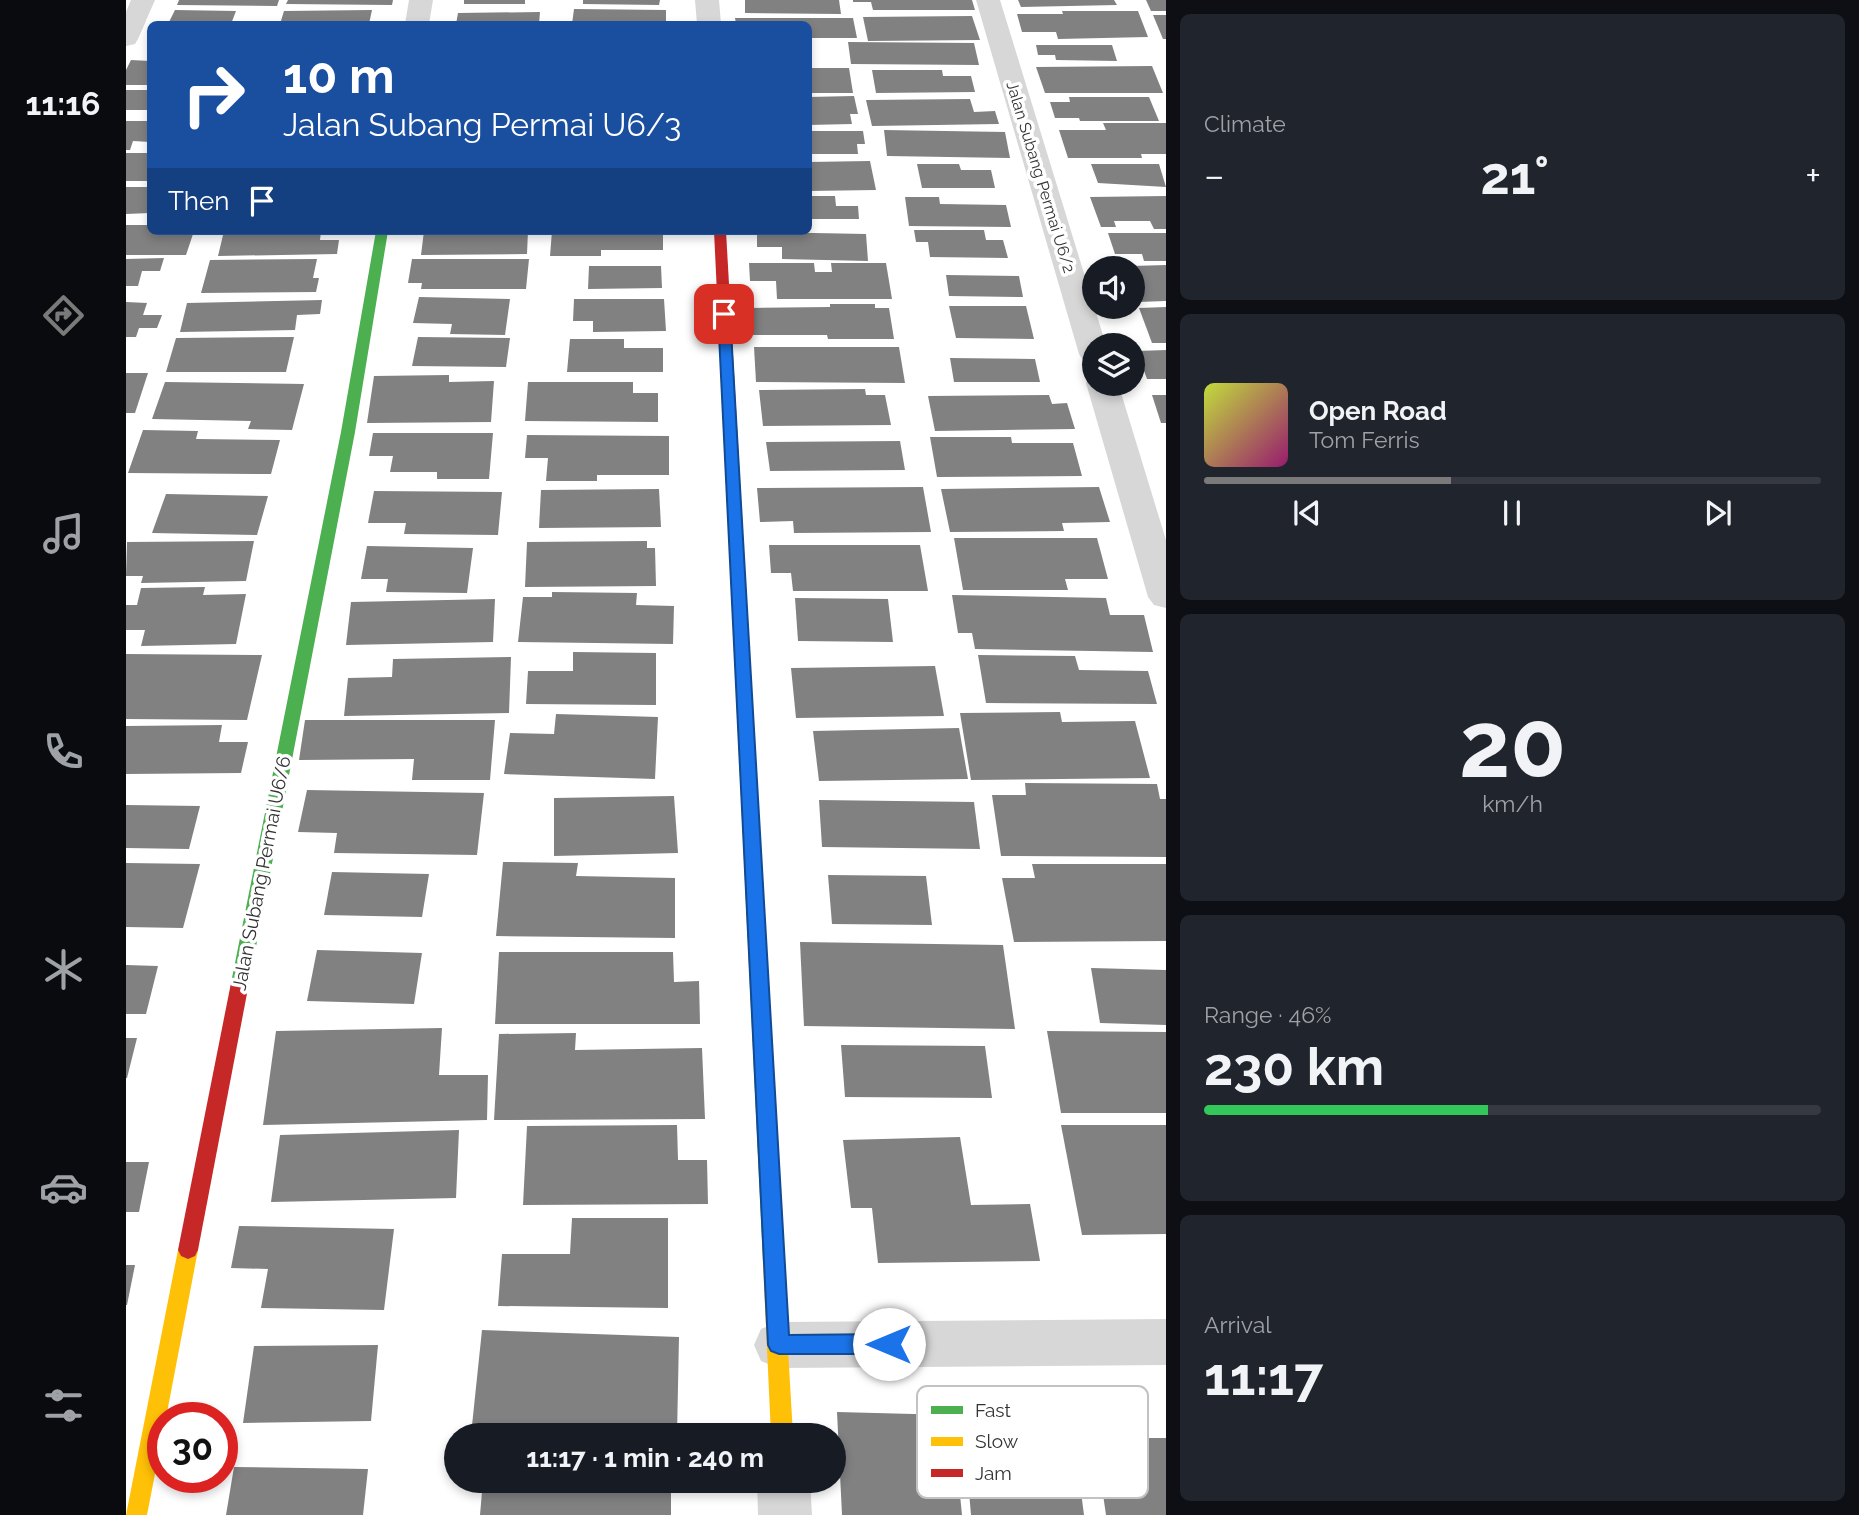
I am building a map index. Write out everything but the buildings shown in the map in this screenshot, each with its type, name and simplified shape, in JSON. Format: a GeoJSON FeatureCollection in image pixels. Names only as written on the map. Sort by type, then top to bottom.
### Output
{"type":"FeatureCollection","features":[{"type":"Feature","properties":{"kind":"street"},"geometry":{"type":"LineString","coordinates":[[126,39],[143,0]]}},
{"type":"Feature","properties":{"kind":"street"},"geometry":{"type":"LineString","coordinates":[[418,21],[421,0]]}},
{"type":"Feature","properties":{"kind":"street"},"geometry":{"type":"LineString","coordinates":[[707,0],[709,21]]}},
{"type":"Feature","properties":{"kind":"street","name":"Jalan Subang Permai U6/2"},"geometry":{"type":"LineString","coordinates":[[988,0],[1088,333]]}},
{"type":"Feature","properties":{"kind":"street","name":"Jalan Subang Permai U6/6"},"geometry":{"type":"LineString","coordinates":[[136,1515],[348,432],[381,235]]}},
{"type":"Feature","properties":{"kind":"street"},"geometry":{"type":"LineString","coordinates":[[720,235],[782,1423]]}},
{"type":"Feature","properties":{"kind":"street"},"geometry":{"type":"LineString","coordinates":[[1106,396],[1166,597]]}},
{"type":"Feature","properties":{"kind":"street"},"geometry":{"type":"LineString","coordinates":[[779,1345],[1166,1342]]}},
{"type":"Feature","properties":{"kind":"street"},"geometry":{"type":"LineString","coordinates":[[784,1493],[785,1515]]}},
{"type":"Feature","properties":{"kind":"traffic: fast"},"geometry":{"type":"LineString","coordinates":[[240,983],[348,432],[381,235]]}},
{"type":"Feature","properties":{"kind":"traffic: fast"},"geometry":{"type":"LineString","coordinates":[[732,461],[773,1262]]}},
{"type":"Feature","properties":{"kind":"traffic: slow"},"geometry":{"type":"LineString","coordinates":[[136,1515],[188,1250]]}},
{"type":"Feature","properties":{"kind":"traffic: slow"},"geometry":{"type":"LineString","coordinates":[[773,1262],[781,1423]]}},
{"type":"Feature","properties":{"kind":"traffic: jam"},"geometry":{"type":"LineString","coordinates":[[720,235],[732,461]]}},
{"type":"Feature","properties":{"kind":"traffic: jam"},"geometry":{"type":"LineString","coordinates":[[188,1250],[240,983]]}},
{"type":"Feature","properties":{"kind":"route"},"geometry":{"type":"LineString","coordinates":[[724,314],[779,1345],[889,1344]]}}]}
